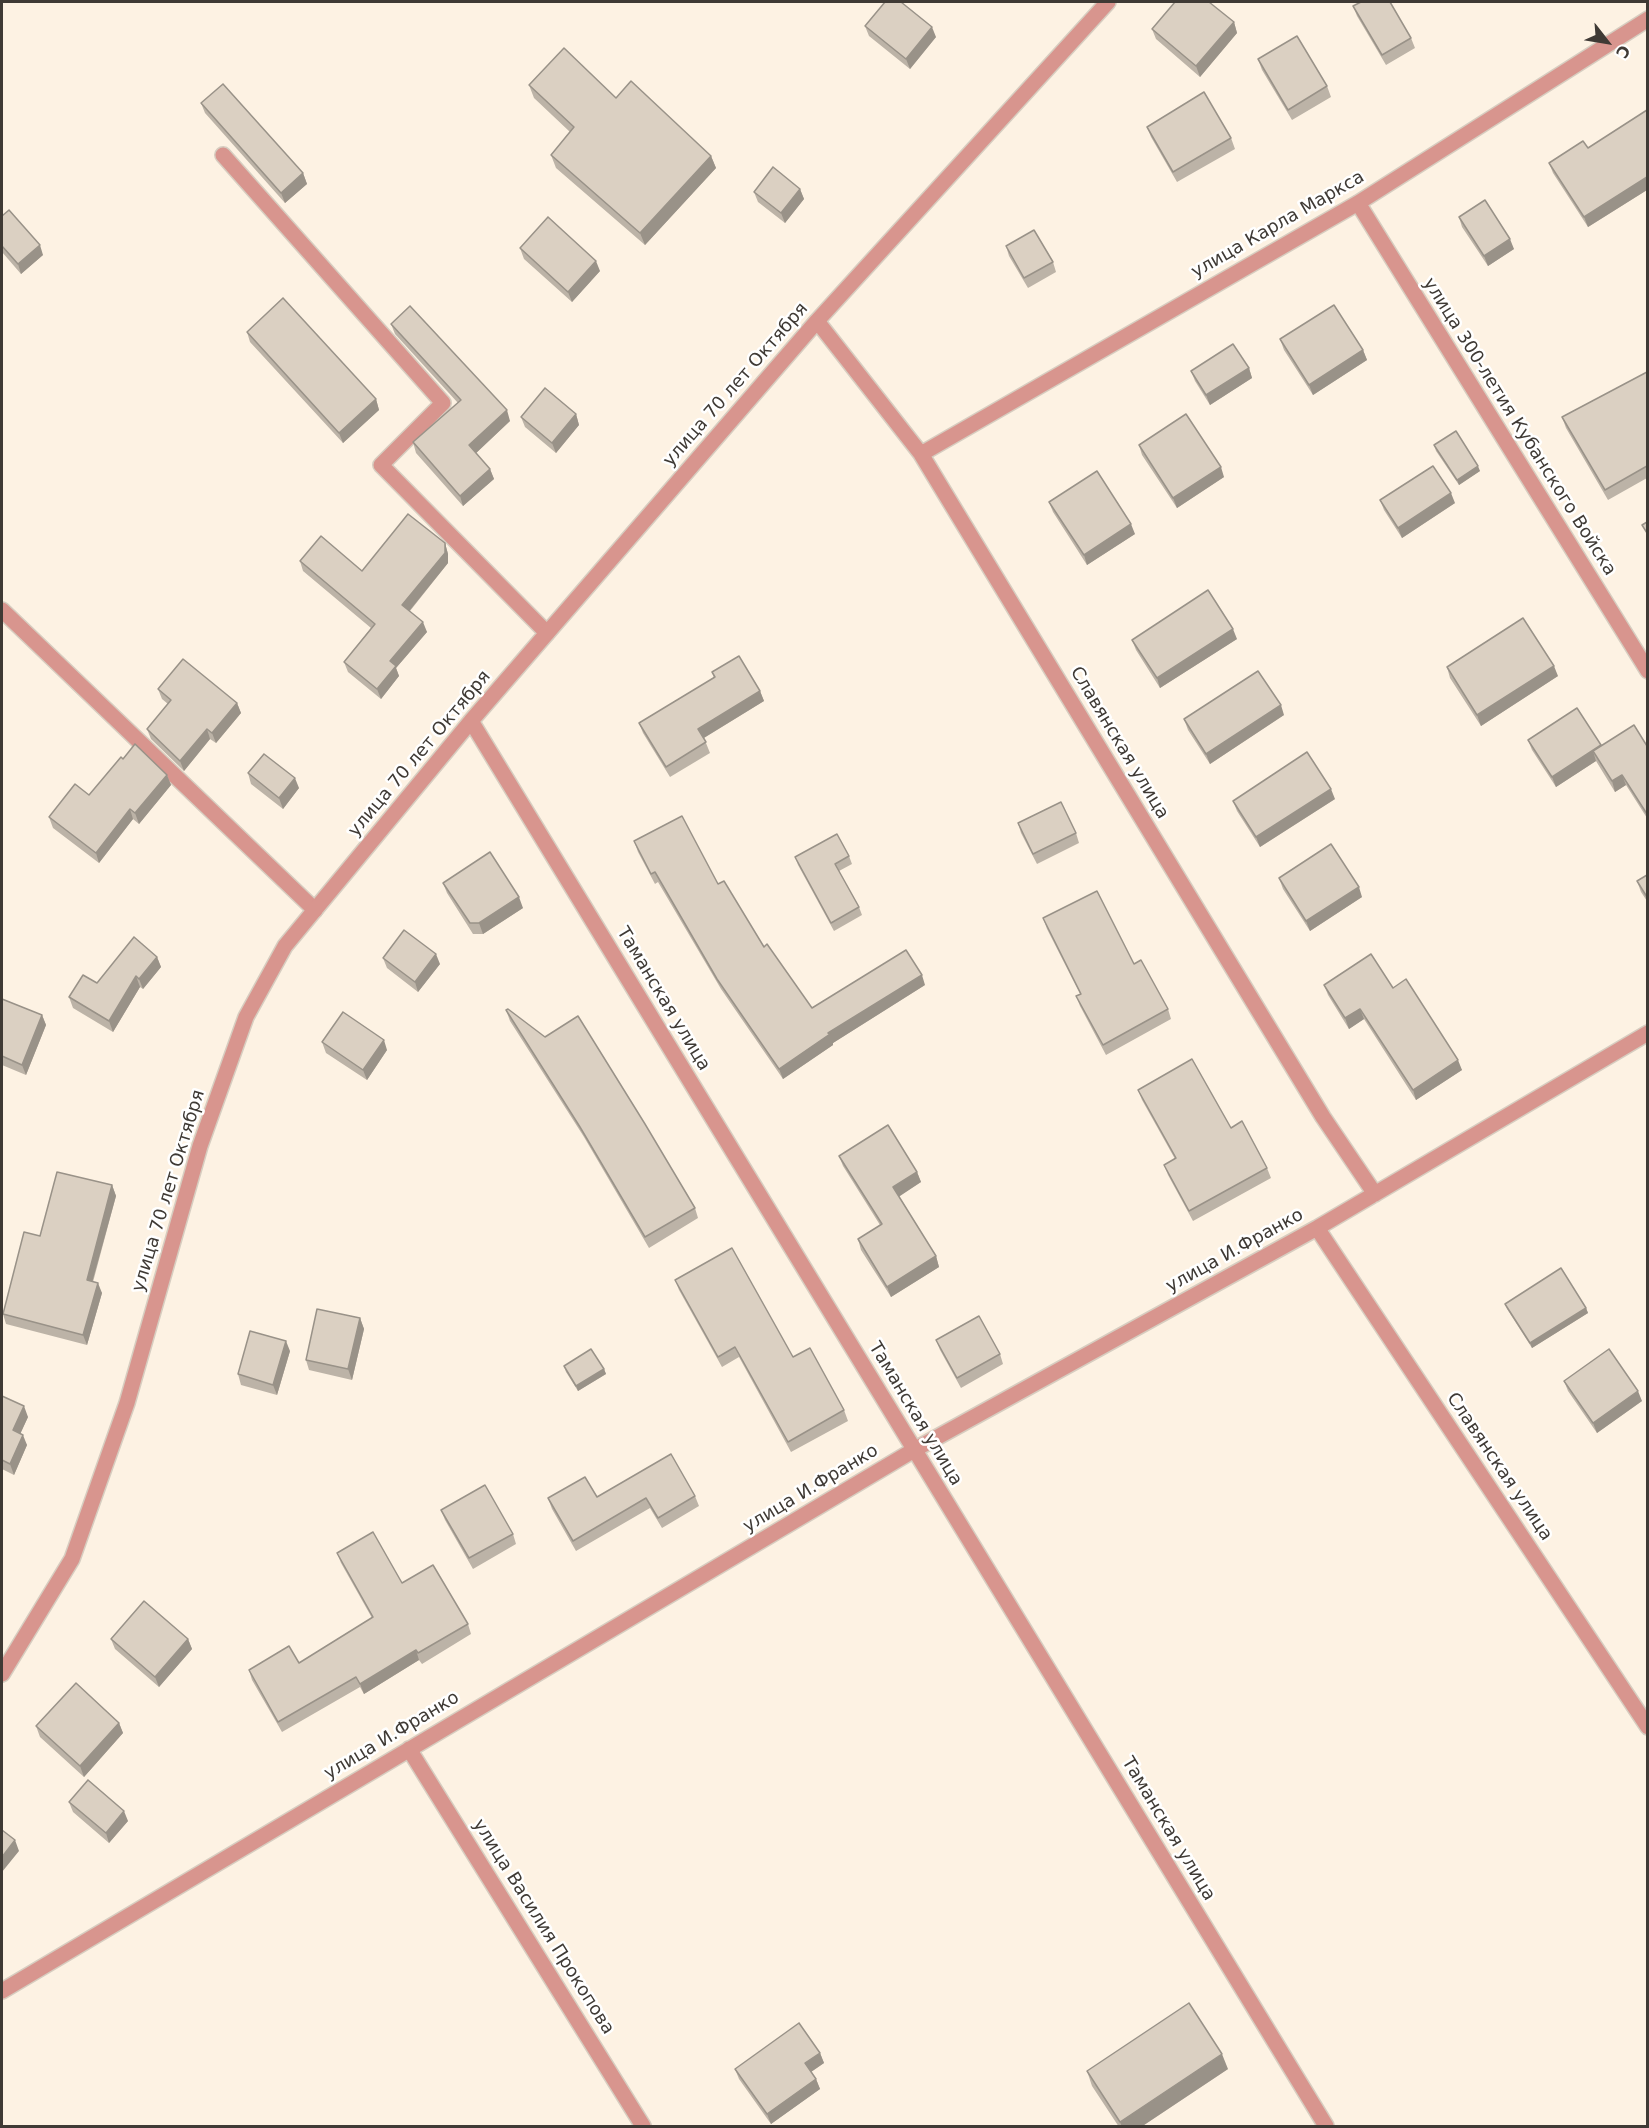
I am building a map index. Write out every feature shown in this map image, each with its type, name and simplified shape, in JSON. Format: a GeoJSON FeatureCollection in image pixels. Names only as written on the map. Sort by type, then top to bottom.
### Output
{"type":"FeatureCollection","features":[{"type":"Feature","properties":{"kind":"street","name":"улица 70 лет Октября"},"geometry":{"type":"LineString","coordinates":[[2,1674],[72,1559],[127,1403],[200,1146],[246,1017],[285,946],[471,722],[817,321],[1108,2]]}},
{"type":"Feature","properties":{"kind":"street","name":"улица Карла Маркса"},"geometry":{"type":"LineString","coordinates":[[921,454],[1358,202],[1647,19]]}},
{"type":"Feature","properties":{"kind":"street"},"geometry":{"type":"LineString","coordinates":[[223,155],[443,403],[381,465],[547,633]]}},
{"type":"Feature","properties":{"kind":"street","name":"улица 300-летия Кубанского Войска"},"geometry":{"type":"LineString","coordinates":[[1358,202],[1647,671]]}},
{"type":"Feature","properties":{"kind":"street","name":"Славянская улица"},"geometry":{"type":"LineString","coordinates":[[817,321],[921,454],[1317,1107],[1375,1194]]}},
{"type":"Feature","properties":{"kind":"street"},"geometry":{"type":"LineString","coordinates":[[2,610],[315,910]]}},
{"type":"Feature","properties":{"kind":"street","name":"Таманская улица"},"geometry":{"type":"LineString","coordinates":[[471,722],[1326,2127]]}},
{"type":"Feature","properties":{"kind":"street","name":"улица И.Франко"},"geometry":{"type":"LineString","coordinates":[[2,1991],[914,1450],[1317,1228],[1647,1033]]}},
{"type":"Feature","properties":{"kind":"street","name":"Славянская улица"},"geometry":{"type":"LineString","coordinates":[[1317,1228],[1647,1726]]}},
{"type":"Feature","properties":{"kind":"street","name":"улица Василия Прокопова"},"geometry":{"type":"LineString","coordinates":[[409,1749],[643,2127]]}},
{"type":"Feature","properties":{"kind":"building"},"geometry":{"type":"Polygon","coordinates":[[[885,2],[901,2],[932,27],[906,59],[865,26],[885,2]]]}},
{"type":"Feature","properties":{"kind":"building"},"geometry":{"type":"Polygon","coordinates":[[[1175,2],[1209,2],[1234,22],[1196,66],[1152,29],[1175,2]]]}},
{"type":"Feature","properties":{"kind":"building"},"geometry":{"type":"Polygon","coordinates":[[[1361,2],[1390,2],[1411,38],[1382,55],[1353,6],[1361,2]]]}},
{"type":"Feature","properties":{"kind":"building"},"geometry":{"type":"Polygon","coordinates":[[[1297,36],[1327,86],[1288,110],[1258,59],[1297,36]]]}},
{"type":"Feature","properties":{"kind":"building"},"geometry":{"type":"Polygon","coordinates":[[[564,48],[616,98],[631,81],[711,156],[640,233],[551,155],[574,127],[529,85],[564,48]]]}},
{"type":"Feature","properties":{"kind":"building"},"geometry":{"type":"Polygon","coordinates":[[[223,84],[303,173],[281,193],[201,103],[223,84]]]}},
{"type":"Feature","properties":{"kind":"building"},"geometry":{"type":"Polygon","coordinates":[[[1204,92],[1231,138],[1173,172],[1147,127],[1204,92]]]}},
{"type":"Feature","properties":{"kind":"building"},"geometry":{"type":"Polygon","coordinates":[[[1647,110],[1647,177],[1584,217],[1549,163],[1583,141],[1588,148],[1647,110]]]}},
{"type":"Feature","properties":{"kind":"building"},"geometry":{"type":"Polygon","coordinates":[[[773,167],[800,189],[781,213],[754,192],[773,167]]]}},
{"type":"Feature","properties":{"kind":"building"},"geometry":{"type":"Polygon","coordinates":[[[1485,200],[1510,239],[1484,256],[1459,217],[1485,200]]]}},
{"type":"Feature","properties":{"kind":"building"},"geometry":{"type":"Polygon","coordinates":[[[9,210],[40,245],[18,264],[2,246],[2,216],[9,210]]]}},
{"type":"Feature","properties":{"kind":"building"},"geometry":{"type":"Polygon","coordinates":[[[548,217],[596,261],[568,292],[520,248],[548,217]]]}},
{"type":"Feature","properties":{"kind":"building"},"geometry":{"type":"Polygon","coordinates":[[[1034,230],[1053,262],[1024,278],[1006,246],[1034,230]]]}},
{"type":"Feature","properties":{"kind":"building"},"geometry":{"type":"Polygon","coordinates":[[[283,298],[376,399],[339,433],[247,332],[283,298]]]}},
{"type":"Feature","properties":{"kind":"building"},"geometry":{"type":"Polygon","coordinates":[[[1334,305],[1363,350],[1309,385],[1280,339],[1334,305]]]}},
{"type":"Feature","properties":{"kind":"building"},"geometry":{"type":"Polygon","coordinates":[[[410,306],[507,410],[469,445],[490,469],[460,496],[413,442],[461,400],[391,324],[410,306]]]}},
{"type":"Feature","properties":{"kind":"building"},"geometry":{"type":"Polygon","coordinates":[[[1233,344],[1249,368],[1206,395],[1191,371],[1233,344]]]}},
{"type":"Feature","properties":{"kind":"building"},"geometry":{"type":"Polygon","coordinates":[[[1647,372],[1647,466],[1605,490],[1562,417],[1647,372]]]}},
{"type":"Feature","properties":{"kind":"building"},"geometry":{"type":"Polygon","coordinates":[[[545,388],[576,414],[552,443],[521,417],[545,388]]]}},
{"type":"Feature","properties":{"kind":"building"},"geometry":{"type":"Polygon","coordinates":[[[1186,414],[1221,467],[1173,498],[1139,445],[1186,414]]]}},
{"type":"Feature","properties":{"kind":"building"},"geometry":{"type":"Polygon","coordinates":[[[1456,431],[1478,466],[1457,480],[1434,445],[1456,431]]]}},
{"type":"Feature","properties":{"kind":"building"},"geometry":{"type":"Polygon","coordinates":[[[1433,466],[1451,493],[1398,528],[1380,500],[1433,466]]]}},
{"type":"Feature","properties":{"kind":"building"},"geometry":{"type":"Polygon","coordinates":[[[1097,471],[1131,524],[1084,555],[1049,502],[1097,471]]]}},
{"type":"Feature","properties":{"kind":"building"},"geometry":{"type":"Polygon","coordinates":[[[408,514],[445,543],[445,553],[402,605],[423,622],[390,661],[396,666],[377,689],[344,662],[375,624],[300,561],[321,536],[362,571],[408,514]]]}},
{"type":"Feature","properties":{"kind":"building"},"geometry":{"type":"Polygon","coordinates":[[[1647,522],[1647,533],[1642,525],[1647,522]]]}},
{"type":"Feature","properties":{"kind":"building"},"geometry":{"type":"Polygon","coordinates":[[[1208,590],[1233,629],[1157,678],[1132,640],[1208,590]]]}},
{"type":"Feature","properties":{"kind":"building"},"geometry":{"type":"Polygon","coordinates":[[[1523,618],[1554,666],[1477,715],[1447,667],[1523,618]]]}},
{"type":"Feature","properties":{"kind":"building"},"geometry":{"type":"Polygon","coordinates":[[[739,656],[760,691],[698,729],[706,742],[666,767],[639,723],[715,677],[712,672],[739,656]]]}},
{"type":"Feature","properties":{"kind":"building"},"geometry":{"type":"Polygon","coordinates":[[[183,659],[237,703],[212,733],[207,729],[180,761],[147,729],[171,700],[158,689],[183,659]]]}},
{"type":"Feature","properties":{"kind":"building"},"geometry":{"type":"Polygon","coordinates":[[[1258,671],[1281,705],[1206,754],[1184,719],[1258,671]]]}},
{"type":"Feature","properties":{"kind":"building"},"geometry":{"type":"Polygon","coordinates":[[[1577,708],[1601,745],[1552,777],[1528,740],[1577,708]]]}},
{"type":"Feature","properties":{"kind":"building"},"geometry":{"type":"Polygon","coordinates":[[[1634,725],[1647,746],[1647,814],[1622,775],[1612,781],[1593,751],[1634,725]]]}},
{"type":"Feature","properties":{"kind":"building"},"geometry":{"type":"Polygon","coordinates":[[[135,744],[167,775],[135,813],[130,809],[96,853],[49,817],[75,784],[89,795],[135,744]]]}},
{"type":"Feature","properties":{"kind":"building"},"geometry":{"type":"Polygon","coordinates":[[[1307,752],[1331,789],[1256,837],[1233,801],[1307,752]]]}},
{"type":"Feature","properties":{"kind":"building"},"geometry":{"type":"Polygon","coordinates":[[[264,754],[295,778],[279,798],[248,773],[264,754]]]}},
{"type":"Feature","properties":{"kind":"building"},"geometry":{"type":"Polygon","coordinates":[[[1061,802],[1076,833],[1033,854],[1018,823],[1061,802]]]}},
{"type":"Feature","properties":{"kind":"building"},"geometry":{"type":"Polygon","coordinates":[[[682,816],[718,884],[724,881],[764,947],[767,944],[812,1008],[906,950],[922,975],[828,1033],[830,1034],[779,1069],[717,979],[655,872],[651,874],[634,841],[682,816]]]}},
{"type":"Feature","properties":{"kind":"building"},"geometry":{"type":"Polygon","coordinates":[[[837,834],[849,856],[835,864],[859,907],[831,923],[795,857],[837,834]]]}},
{"type":"Feature","properties":{"kind":"building"},"geometry":{"type":"Polygon","coordinates":[[[1331,844],[1359,887],[1306,921],[1279,878],[1331,844]]]}},
{"type":"Feature","properties":{"kind":"building"},"geometry":{"type":"Polygon","coordinates":[[[490,852],[519,897],[479,923],[470,923],[443,883],[490,852]]]}},
{"type":"Feature","properties":{"kind":"building"},"geometry":{"type":"Polygon","coordinates":[[[1647,875],[1647,897],[1637,881],[1647,875]]]}},
{"type":"Feature","properties":{"kind":"building"},"geometry":{"type":"Polygon","coordinates":[[[1097,891],[1134,964],[1141,960],[1168,1009],[1103,1045],[1076,996],[1081,994],[1043,918],[1097,891]]]}},
{"type":"Feature","properties":{"kind":"building"},"geometry":{"type":"Polygon","coordinates":[[[404,930],[436,954],[415,982],[383,958],[404,930]]]}},
{"type":"Feature","properties":{"kind":"building"},"geometry":{"type":"Polygon","coordinates":[[[134,937],[157,957],[139,979],[136,976],[109,1021],[69,997],[83,975],[97,983],[134,937]]]}},
{"type":"Feature","properties":{"kind":"building"},"geometry":{"type":"Polygon","coordinates":[[[1371,954],[1393,988],[1406,979],[1458,1060],[1413,1090],[1360,1009],[1345,1018],[1324,985],[1371,954]]]}},
{"type":"Feature","properties":{"kind":"building"},"geometry":{"type":"Polygon","coordinates":[[[2,999],[42,1015],[22,1065],[2,1056],[2,999]]]}},
{"type":"Feature","properties":{"kind":"building"},"geometry":{"type":"Polygon","coordinates":[[[508,1009],[545,1037],[578,1016],[695,1208],[645,1237],[580,1127],[506,1010],[508,1009]]]}},
{"type":"Feature","properties":{"kind":"building"},"geometry":{"type":"Polygon","coordinates":[[[343,1012],[384,1040],[363,1070],[322,1042],[343,1012]]]}},
{"type":"Feature","properties":{"kind":"building"},"geometry":{"type":"Polygon","coordinates":[[[1192,1059],[1231,1128],[1242,1121],[1267,1168],[1189,1211],[1164,1165],[1176,1158],[1138,1090],[1192,1059]]]}},
{"type":"Feature","properties":{"kind":"building"},"geometry":{"type":"Polygon","coordinates":[[[888,1125],[917,1172],[893,1187],[936,1256],[887,1287],[858,1239],[882,1224],[839,1156],[888,1125]]]}},
{"type":"Feature","properties":{"kind":"building"},"geometry":{"type":"Polygon","coordinates":[[[57,1172],[112,1185],[87,1280],[98,1283],[83,1335],[3,1314],[24,1232],[40,1236],[57,1172]]]}},
{"type":"Feature","properties":{"kind":"building"},"geometry":{"type":"Polygon","coordinates":[[[732,1248],[793,1357],[810,1348],[844,1410],[788,1442],[735,1347],[718,1357],[675,1280],[732,1248]]]}},
{"type":"Feature","properties":{"kind":"building"},"geometry":{"type":"Polygon","coordinates":[[[1561,1268],[1586,1308],[1530,1343],[1505,1304],[1561,1268]]]}},
{"type":"Feature","properties":{"kind":"building"},"geometry":{"type":"Polygon","coordinates":[[[317,1309],[360,1318],[348,1369],[306,1360],[317,1309]]]}},
{"type":"Feature","properties":{"kind":"building"},"geometry":{"type":"Polygon","coordinates":[[[979,1316],[1000,1354],[957,1378],[936,1340],[979,1316]]]}},
{"type":"Feature","properties":{"kind":"building"},"geometry":{"type":"Polygon","coordinates":[[[250,1331],[286,1341],[273,1385],[238,1374],[250,1331]]]}},
{"type":"Feature","properties":{"kind":"building"},"geometry":{"type":"Polygon","coordinates":[[[591,1349],[604,1369],[576,1386],[564,1366],[591,1349]]]}},
{"type":"Feature","properties":{"kind":"building"},"geometry":{"type":"Polygon","coordinates":[[[1609,1349],[1638,1391],[1593,1423],[1564,1381],[1609,1349]]]}},
{"type":"Feature","properties":{"kind":"building"},"geometry":{"type":"Polygon","coordinates":[[[2,1396],[24,1406],[13,1430],[23,1435],[10,1464],[2,1460],[2,1396]]]}},
{"type":"Feature","properties":{"kind":"building"},"geometry":{"type":"Polygon","coordinates":[[[671,1454],[695,1496],[658,1518],[646,1498],[573,1541],[548,1498],[585,1477],[597,1497],[671,1454]]]}},
{"type":"Feature","properties":{"kind":"building"},"geometry":{"type":"Polygon","coordinates":[[[485,1485],[513,1534],[469,1558],[441,1510],[485,1485]]]}},
{"type":"Feature","properties":{"kind":"building"},"geometry":{"type":"Polygon","coordinates":[[[373,1532],[402,1583],[433,1565],[468,1624],[418,1653],[416,1650],[360,1684],[356,1677],[278,1722],[249,1670],[289,1646],[299,1663],[373,1617],[337,1553],[373,1532]]]}},
{"type":"Feature","properties":{"kind":"building"},"geometry":{"type":"Polygon","coordinates":[[[144,1601],[188,1639],[155,1677],[111,1639],[144,1601]]]}},
{"type":"Feature","properties":{"kind":"building"},"geometry":{"type":"Polygon","coordinates":[[[76,1683],[119,1723],[80,1766],[36,1726],[76,1683]]]}},
{"type":"Feature","properties":{"kind":"building"},"geometry":{"type":"Polygon","coordinates":[[[88,1780],[124,1811],[106,1833],[69,1802],[88,1780]]]}},
{"type":"Feature","properties":{"kind":"building"},"geometry":{"type":"Polygon","coordinates":[[[2,1830],[15,1840],[2,1857],[2,1830]]]}},
{"type":"Feature","properties":{"kind":"building"},"geometry":{"type":"Polygon","coordinates":[[[1189,2003],[1222,2054],[1120,2122],[1087,2071],[1189,2003]]]}},
{"type":"Feature","properties":{"kind":"building"},"geometry":{"type":"Polygon","coordinates":[[[799,2023],[820,2053],[805,2063],[816,2079],[767,2114],[735,2069],[799,2023]]]}}]}
